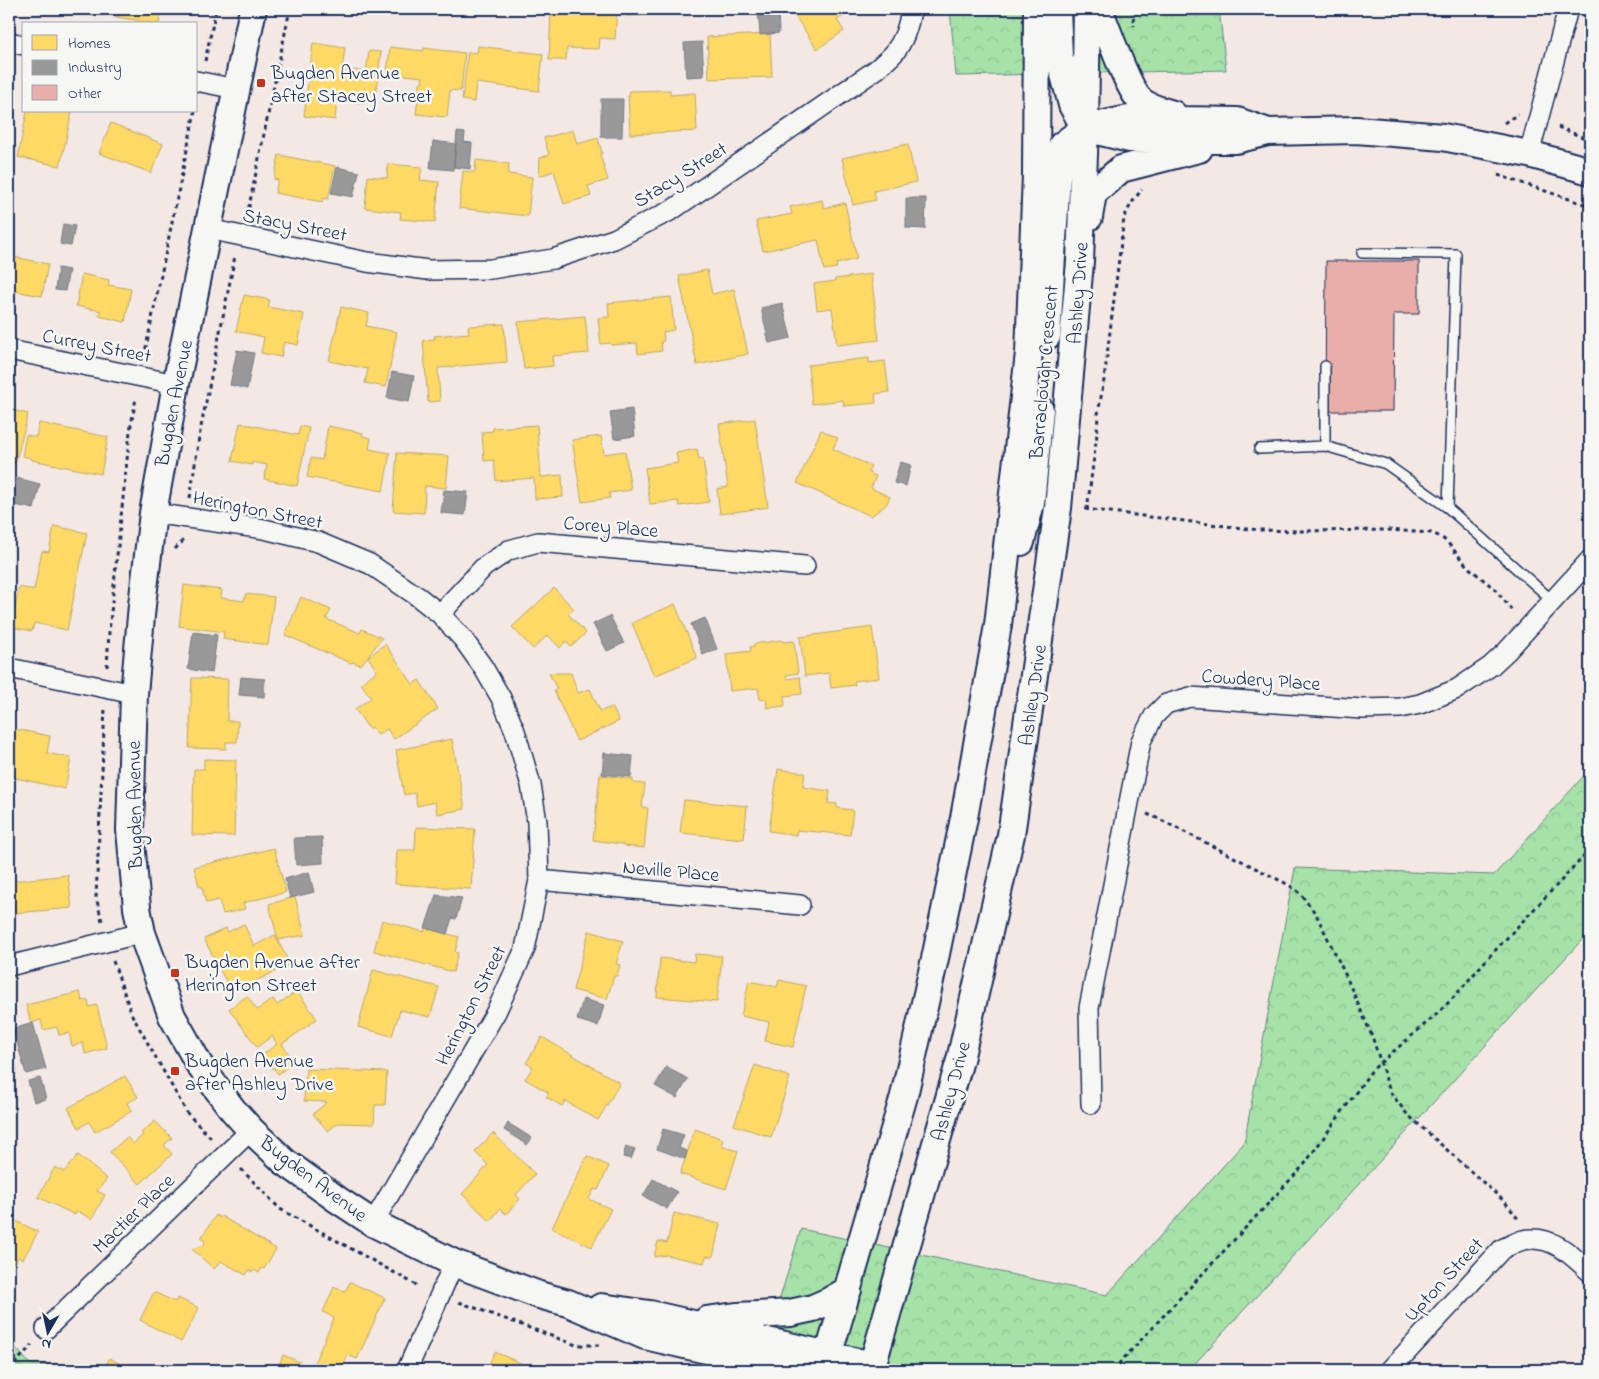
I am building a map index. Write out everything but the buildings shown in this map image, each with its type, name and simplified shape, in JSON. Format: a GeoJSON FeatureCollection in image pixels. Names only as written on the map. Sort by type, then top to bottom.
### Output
{"type":"FeatureCollection","features":[{"type":"Feature","properties":{"kind":"street","name":"Bugden Avenue"},"geometry":{"type":"LineString","coordinates":[[253,9],[176,384],[153,513],[134,694],[130,830],[137,908],[142,933],[172,1016],[200,1066],[233,1110],[251,1130],[286,1162],[373,1223],[454,1263],[539,1295],[568,1303],[645,1336],[750,1365],[794,1370]]}},
{"type":"Feature","properties":{"kind":"street","name":"Stacy Street"},"geometry":{"type":"LineString","coordinates":[[208,229],[367,262],[428,270],[491,269],[553,259],[614,239],[672,210],[877,69],[894,53],[900,43],[910,20],[910,9]]}},
{"type":"Feature","properties":{"kind":"street"},"geometry":{"type":"LineString","coordinates":[[826,1362],[904,1096],[936,954],[969,790],[998,625],[1029,353],[1036,175],[1037,9]]}},
{"type":"Feature","properties":{"kind":"street"},"geometry":{"type":"LineString","coordinates":[[1057,9],[1059,56],[1072,105],[1085,128]]}},
{"type":"Feature","properties":{"kind":"street","name":"Ashley Drive"},"geometry":{"type":"LineString","coordinates":[[568,1303],[650,1314],[689,1323],[826,1362],[872,1367],[960,1060],[1011,835],[1058,508],[1080,262],[1087,9]]}},
{"type":"Feature","properties":{"kind":"street"},"geometry":{"type":"LineString","coordinates":[[1099,9],[1131,89],[1141,101],[1162,111],[1199,120]]}},
{"type":"Feature","properties":{"kind":"street"},"geometry":{"type":"LineString","coordinates":[[1529,154],[1568,9]]}},
{"type":"Feature","properties":{"kind":"street"},"geometry":{"type":"LineString","coordinates":[[9,42],[22,45]]}},
{"type":"Feature","properties":{"kind":"street"},"geometry":{"type":"LineString","coordinates":[[198,81],[236,89]]}},
{"type":"Feature","properties":{"kind":"street","name":"Barraclough Crescent"},"geometry":{"type":"LineString","coordinates":[[998,625],[1031,503],[1046,355],[1056,176],[1062,145],[1085,128],[1129,119],[1236,121],[1268,132]]}},
{"type":"Feature","properties":{"kind":"street","name":"Barraclough Crescent"},"geometry":{"type":"LineString","coordinates":[[1085,128],[1129,139],[1236,140],[1268,132],[1356,130],[1443,137],[1529,154],[1590,171]]}},
{"type":"Feature","properties":{"kind":"street"},"geometry":{"type":"LineString","coordinates":[[1080,262],[1093,193],[1121,169],[1236,140]]}},
{"type":"Feature","properties":{"kind":"street","name":"Currey Street"},"geometry":{"type":"LineString","coordinates":[[9,350],[176,384]]}},
{"type":"Feature","properties":{"kind":"street","name":"Herington Street"},"geometry":{"type":"LineString","coordinates":[[153,513],[264,529],[318,542],[370,564],[440,614],[463,639],[483,667],[501,698],[515,731],[532,794],[537,822],[539,880],[525,948],[496,1012],[373,1223]]}},
{"type":"Feature","properties":{"kind":"street","name":"Corey Place"},"geometry":{"type":"LineString","coordinates":[[440,614],[484,567],[509,550],[538,542],[806,566]]}},
{"type":"Feature","properties":{"kind":"street","name":"Cowdery Place"},"geometry":{"type":"LineString","coordinates":[[1092,1104],[1089,1008],[1141,741],[1154,716],[1166,704],[1190,697],[1362,709],[1400,708],[1420,704],[1457,689],[1491,666],[1590,560]]}},
{"type":"Feature","properties":{"kind":"street"},"geometry":{"type":"LineString","coordinates":[[9,668],[134,694]]}},
{"type":"Feature","properties":{"kind":"street","name":"Neville Place"},"geometry":{"type":"LineString","coordinates":[[539,880],[800,904]]}},
{"type":"Feature","properties":{"kind":"street"},"geometry":{"type":"LineString","coordinates":[[9,966],[142,933]]}},
{"type":"Feature","properties":{"kind":"street","name":"Mactier Place"},"geometry":{"type":"LineString","coordinates":[[46,1329],[251,1130]]}},
{"type":"Feature","properties":{"kind":"street","name":"Upton Street"},"geometry":{"type":"LineString","coordinates":[[1390,1370],[1502,1249],[1531,1239],[1551,1242],[1569,1253],[1590,1272]]}},
{"type":"Feature","properties":{"kind":"street"},"geometry":{"type":"LineString","coordinates":[[407,1370],[454,1263]]}},
{"type":"Feature","properties":{"kind":"street"},"geometry":{"type":"LineString","coordinates":[[689,1323],[738,1316],[790,1313],[813,1308],[848,1290]]}},
{"type":"Feature","properties":{"kind":"lane"},"geometry":{"type":"LineString","coordinates":[[1362,253],[1456,254],[1448,508]]}},
{"type":"Feature","properties":{"kind":"lane"},"geometry":{"type":"LineString","coordinates":[[1325,366],[1325,446]]}},
{"type":"Feature","properties":{"kind":"lane"},"geometry":{"type":"LineString","coordinates":[[1259,449],[1325,446],[1386,464],[1448,508],[1553,601]]}},
{"type":"Feature","properties":{"kind":"path"},"geometry":{"type":"LineString","coordinates":[[198,81],[216,9]]}},
{"type":"Feature","properties":{"kind":"path"},"geometry":{"type":"LineString","coordinates":[[172,553],[182,542],[200,427],[233,262],[247,216],[290,9]]}},
{"type":"Feature","properties":{"kind":"path"},"geometry":{"type":"LineString","coordinates":[[1133,9],[1134,31]]}},
{"type":"Feature","properties":{"kind":"path"},"geometry":{"type":"LineString","coordinates":[[194,112],[130,431],[109,632],[96,897],[114,964],[132,1015],[187,1113],[280,1209],[423,1288],[576,1346],[602,1346]]}},
{"type":"Feature","properties":{"kind":"path"},"geometry":{"type":"LineString","coordinates":[[1500,124],[1507,123],[1521,112]]}},
{"type":"Feature","properties":{"kind":"path"},"geometry":{"type":"LineString","coordinates":[[1496,174],[1590,206]]}},
{"type":"Feature","properties":{"kind":"path"},"geometry":{"type":"LineString","coordinates":[[1087,510],[1124,218],[1131,204],[1147,185]]}},
{"type":"Feature","properties":{"kind":"path"},"geometry":{"type":"LineString","coordinates":[[1058,508],[1259,530],[1398,530],[1431,532],[1447,542],[1468,567],[1496,590],[1528,628]]}},
{"type":"Feature","properties":{"kind":"path"},"geometry":{"type":"LineString","coordinates":[[1127,811],[1140,811],[1157,818],[1289,885],[1300,894],[1316,914],[1345,974],[1372,1036],[1390,1092],[1407,1114],[1505,1202],[1519,1220],[1521,1241]]}},
{"type":"Feature","properties":{"kind":"path"},"geometry":{"type":"LineString","coordinates":[[1113,1370],[1304,1165],[1372,1070],[1454,997],[1486,959],[1590,850]]}},
{"type":"Feature","properties":{"kind":"path"},"geometry":{"type":"LineString","coordinates":[[9,1370],[46,1329]]}},
{"type":"Feature","properties":{"kind":"green space"},"geometry":{"type":"Polygon","coordinates":[[[950,9],[1219,9],[1226,70],[956,76],[950,9]]]}},
{"type":"Feature","properties":{"kind":"green space"},"geometry":{"type":"Polygon","coordinates":[[[1590,769],[1590,931],[1189,1370],[758,1370],[801,1229],[1107,1295],[1244,1143],[1295,868],[1494,875],[1590,769]]]}},
{"type":"Feature","properties":{"kind":"green space"},"geometry":{"type":"Polygon","coordinates":[[[11,1330],[15,1347],[30,1364],[56,1364],[55,1370],[9,1370],[9,1332],[11,1330]]]}},
{"type":"Feature","properties":{"kind":"place","name":"Bugden Avenue after Stacey Street"},"geometry":{"type":"Point","coordinates":[261,83]}},
{"type":"Feature","properties":{"kind":"place","name":"Bugden Avenue after Herington Street"},"geometry":{"type":"Point","coordinates":[175,973]}},
{"type":"Feature","properties":{"kind":"place","name":"Bugden Avenue after Ashley Drive"},"geometry":{"type":"Point","coordinates":[175,1071]}}]}
